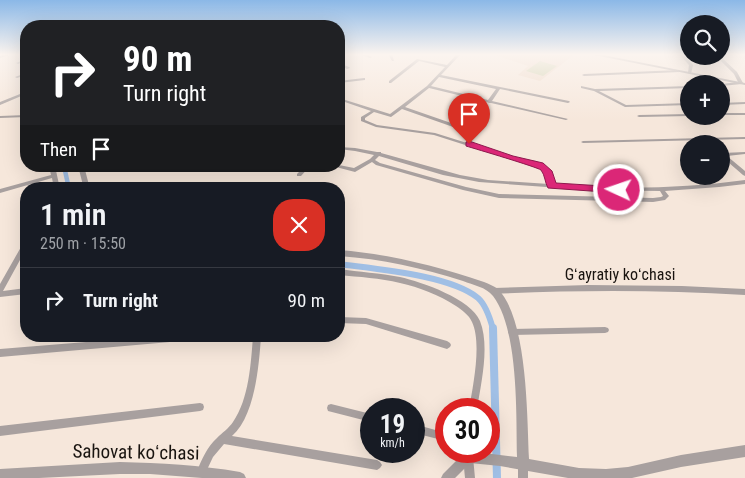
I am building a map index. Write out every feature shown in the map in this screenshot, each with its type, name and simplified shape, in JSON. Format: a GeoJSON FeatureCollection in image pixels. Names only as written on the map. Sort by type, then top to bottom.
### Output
{"type":"FeatureCollection","features":[{"type":"Feature","properties":{"kind":"street"},"geometry":{"type":"LineString","coordinates":[[390,82],[397,76]]}},
{"type":"Feature","properties":{"kind":"street"},"geometry":{"type":"LineString","coordinates":[[345,102],[391,116],[403,108],[439,76]]}},
{"type":"Feature","properties":{"kind":"street"},"geometry":{"type":"LineString","coordinates":[[440,76],[568,102]]}},
{"type":"Feature","properties":{"kind":"street"},"geometry":{"type":"LineString","coordinates":[[707,76],[742,83]]}},
{"type":"Feature","properties":{"kind":"street"},"geometry":{"type":"LineString","coordinates":[[345,81],[364,79]]}},
{"type":"Feature","properties":{"kind":"street"},"geometry":{"type":"LineString","coordinates":[[428,87],[566,119]]}},
{"type":"Feature","properties":{"kind":"street"},"geometry":{"type":"LineString","coordinates":[[582,87],[595,90],[626,106],[680,104]]}},
{"type":"Feature","properties":{"kind":"street"},"geometry":{"type":"LineString","coordinates":[[595,90],[680,87]]}},
{"type":"Feature","properties":{"kind":"street"},"geometry":{"type":"LineString","coordinates":[[489,102],[498,89]]}},
{"type":"Feature","properties":{"kind":"street"},"geometry":{"type":"LineString","coordinates":[[0,104],[20,95]]}},
{"type":"Feature","properties":{"kind":"street"},"geometry":{"type":"LineString","coordinates":[[730,104],[745,103]]}},
{"type":"Feature","properties":{"kind":"street"},"geometry":{"type":"LineString","coordinates":[[403,108],[476,132]]}},
{"type":"Feature","properties":{"kind":"street"},"geometry":{"type":"LineString","coordinates":[[373,111],[363,118],[363,121],[376,126],[435,134],[510,158],[534,162],[547,171],[552,186]]}},
{"type":"Feature","properties":{"kind":"street"},"geometry":{"type":"LineString","coordinates":[[730,114],[745,114]]}},
{"type":"Feature","properties":{"kind":"street"},"geometry":{"type":"LineString","coordinates":[[639,116],[680,115]]}},
{"type":"Feature","properties":{"kind":"street"},"geometry":{"type":"LineString","coordinates":[[0,118],[20,116]]}},
{"type":"Feature","properties":{"kind":"street"},"geometry":{"type":"LineString","coordinates":[[583,142],[745,138]]}},
{"type":"Feature","properties":{"kind":"street"},"geometry":{"type":"LineString","coordinates":[[345,149],[379,153],[460,178],[552,186],[619,190],[662,190],[745,182]]}},
{"type":"Feature","properties":{"kind":"street"},"geometry":{"type":"LineString","coordinates":[[345,168],[355,170],[372,160],[379,153]]}},
{"type":"Feature","properties":{"kind":"street"},"geometry":{"type":"LineString","coordinates":[[745,153],[723,155],[745,174]]}},
{"type":"Feature","properties":{"kind":"street"},"geometry":{"type":"LineString","coordinates":[[372,160],[378,164],[420,176],[499,196],[652,200],[663,199],[666,196],[662,190]]}},
{"type":"Feature","properties":{"kind":"street"},"geometry":{"type":"LineString","coordinates":[[52,172],[54,182]]}},
{"type":"Feature","properties":{"kind":"street"},"geometry":{"type":"LineString","coordinates":[[300,175],[303,172]]}},
{"type":"Feature","properties":{"kind":"street"},"geometry":{"type":"LineString","coordinates":[[30,182],[52,176]]}},
{"type":"Feature","properties":{"kind":"street"},"geometry":{"type":"LineString","coordinates":[[0,190],[20,185]]}},
{"type":"Feature","properties":{"kind":"street"},"geometry":{"type":"LineString","coordinates":[[345,254],[390,258],[426,265],[494,291],[506,308],[512,332],[519,381],[517,463],[523,478]]}},
{"type":"Feature","properties":{"kind":"street"},"geometry":{"type":"LineString","coordinates":[[0,292],[20,256]]}},
{"type":"Feature","properties":{"kind":"street"},"geometry":{"type":"LineString","coordinates":[[345,273],[400,280],[465,307],[473,314],[479,340],[475,398]]}},
{"type":"Feature","properties":{"kind":"street","name":"Gʻayratiy koʻchasi"},"geometry":{"type":"LineString","coordinates":[[494,291],[589,288],[686,288],[745,292]]}},
{"type":"Feature","properties":{"kind":"street"},"geometry":{"type":"LineString","coordinates":[[0,292],[20,291]]}},
{"type":"Feature","properties":{"kind":"street"},"geometry":{"type":"LineString","coordinates":[[345,320],[366,320],[447,345]]}},
{"type":"Feature","properties":{"kind":"street"},"geometry":{"type":"LineString","coordinates":[[512,332],[605,330]]}},
{"type":"Feature","properties":{"kind":"street"},"geometry":{"type":"LineString","coordinates":[[0,353],[132,342]]}},
{"type":"Feature","properties":{"kind":"street"},"geometry":{"type":"LineString","coordinates":[[202,472],[208,456],[236,426],[242,413],[256,366],[257,342]]}},
{"type":"Feature","properties":{"kind":"street"},"geometry":{"type":"LineString","coordinates":[[0,431],[200,407]]}},
{"type":"Feature","properties":{"kind":"street"},"geometry":{"type":"LineString","coordinates":[[331,408],[360,415]]}},
{"type":"Feature","properties":{"kind":"street"},"geometry":{"type":"LineString","coordinates":[[222,439],[377,465]]}},
{"type":"Feature","properties":{"kind":"street"},"geometry":{"type":"LineString","coordinates":[[500,460],[544,470],[597,475],[644,472],[681,461],[745,451]]}},
{"type":"Feature","properties":{"kind":"street"},"geometry":{"type":"LineString","coordinates":[[447,478],[460,463]]}},
{"type":"Feature","properties":{"kind":"street"},"geometry":{"type":"LineString","coordinates":[[459,478],[464,463]]}},
{"type":"Feature","properties":{"kind":"street"},"geometry":{"type":"LineString","coordinates":[[466,463],[470,478]]}},
{"type":"Feature","properties":{"kind":"street","name":"Sahovat koʻchasi"},"geometry":{"type":"LineString","coordinates":[[0,475],[116,467],[202,472],[240,478]]}},
{"type":"Feature","properties":{"kind":"shaded area"},"geometry":{"type":"Polygon","coordinates":[[[523,76],[546,76],[540,81],[523,76]]]}},
{"type":"Feature","properties":{"kind":"waterway"},"geometry":{"type":"LineString","coordinates":[[65,172],[67,182]]}},
{"type":"Feature","properties":{"kind":"waterway"},"geometry":{"type":"LineString","coordinates":[[345,265],[412,274],[431,278],[465,290],[478,298],[483,304],[493,329]]}},
{"type":"Feature","properties":{"kind":"waterway"},"geometry":{"type":"LineString","coordinates":[[493,328],[497,478]]}},
{"type":"Feature","properties":{"kind":"route"},"geometry":{"type":"LineString","coordinates":[[469,144],[510,158],[534,162],[544,167],[552,186],[619,190]]}}]}
